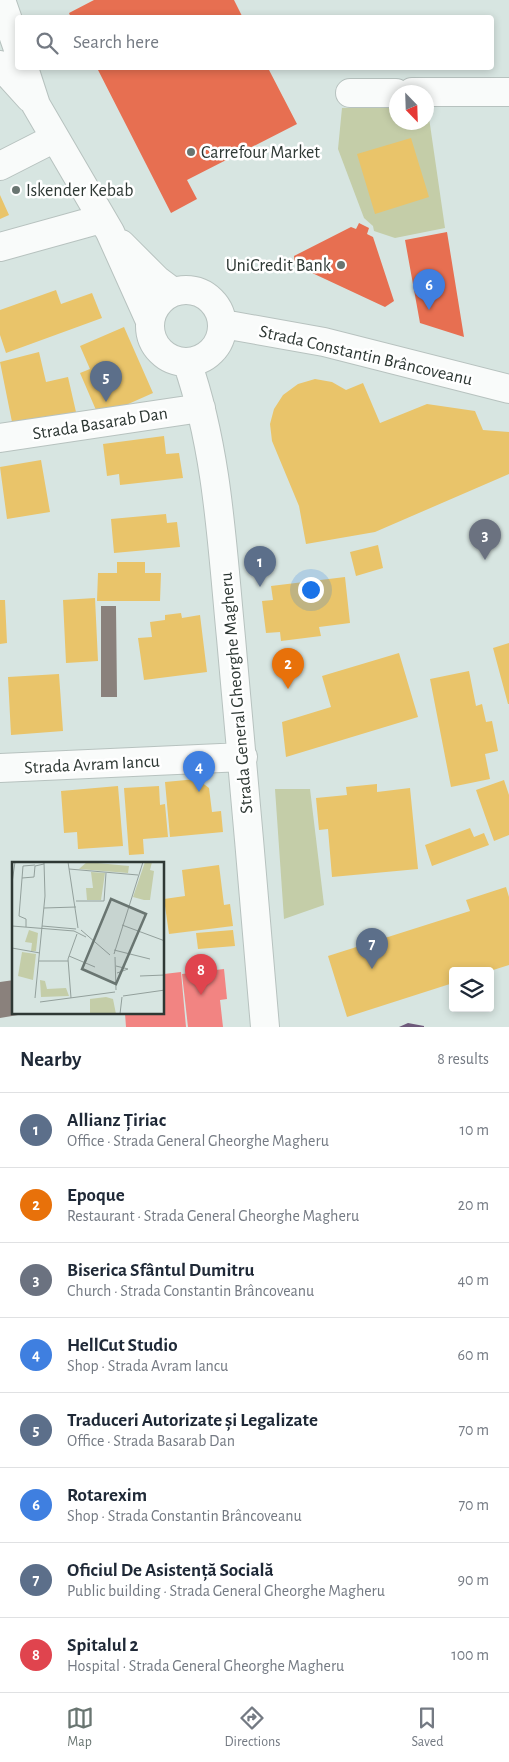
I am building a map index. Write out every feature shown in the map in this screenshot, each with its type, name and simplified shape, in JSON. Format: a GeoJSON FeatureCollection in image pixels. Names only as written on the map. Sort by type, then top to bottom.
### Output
{"type":"FeatureCollection","features":[{"type":"Feature","properties":{"kind":"street"},"geometry":{"type":"LineString","coordinates":[[1,0],[15,40]]}},
{"type":"Feature","properties":{"kind":"street"},"geometry":{"type":"LineString","coordinates":[[0,65],[36,105]]}},
{"type":"Feature","properties":{"kind":"street"},"geometry":{"type":"LineString","coordinates":[[25,70],[36,105],[105,226],[150,321],[152,339],[156,347],[169,358],[187,362],[201,359],[213,351],[220,338],[223,324],[217,306],[203,294],[187,289],[173,292],[155,306],[150,321]]}},
{"type":"Feature","properties":{"kind":"street"},"geometry":{"type":"LineString","coordinates":[[434,92],[509,92]]}},
{"type":"Feature","properties":{"kind":"street"},"geometry":{"type":"LineString","coordinates":[[350,93],[389,93]]}},
{"type":"Feature","properties":{"kind":"street"},"geometry":{"type":"LineString","coordinates":[[0,166],[55,138]]}},
{"type":"Feature","properties":{"kind":"street"},"geometry":{"type":"LineString","coordinates":[[0,246],[105,226]]}},
{"type":"Feature","properties":{"kind":"street"},"geometry":{"type":"LineString","coordinates":[[105,226],[157,280],[173,292]]}},
{"type":"Feature","properties":{"kind":"street","name":"Strada Constantin Brâncoveanu"},"geometry":{"type":"LineString","coordinates":[[223,324],[324,342],[509,389]]}},
{"type":"Feature","properties":{"kind":"street","name":"Strada General Gheorghe Magheru"},"geometry":{"type":"LineString","coordinates":[[187,362],[201,408],[215,479],[243,756],[265,1027]]}},
{"type":"Feature","properties":{"kind":"street","name":"Strada Basarab Dan"},"geometry":{"type":"LineString","coordinates":[[0,438],[201,408]]}},
{"type":"Feature","properties":{"kind":"street","name":"Strada Avram Iancu"},"geometry":{"type":"LineString","coordinates":[[0,768],[243,756]]}},
{"type":"Feature","properties":{"kind":"green space"},"geometry":{"type":"Polygon","coordinates":[[[389,106],[389,130],[431,130],[445,228],[395,238],[374,231],[373,226],[364,218],[338,149],[342,108],[389,106]]]}},
{"type":"Feature","properties":{"kind":"green space"},"geometry":{"type":"Polygon","coordinates":[[[275,789],[310,789],[324,905],[284,919],[275,789]]]}},
{"type":"Feature","properties":{"kind":"building: Homes"},"geometry":{"type":"Polygon","coordinates":[[[411,138],[429,197],[375,214],[357,154],[411,138]]]}},
{"type":"Feature","properties":{"kind":"building: Homes"},"geometry":{"type":"Polygon","coordinates":[[[0,195],[9,215],[0,219],[0,195]]]}},
{"type":"Feature","properties":{"kind":"building: Homes"},"geometry":{"type":"Polygon","coordinates":[[[56,290],[61,304],[92,293],[102,318],[6,353],[0,335],[0,310],[56,290]]]}},
{"type":"Feature","properties":{"kind":"building: Homes"},"geometry":{"type":"Polygon","coordinates":[[[124,327],[153,393],[99,417],[80,373],[90,369],[80,346],[124,327]]]}},
{"type":"Feature","properties":{"kind":"building: Homes"},"geometry":{"type":"Polygon","coordinates":[[[39,352],[46,382],[68,377],[76,412],[13,427],[0,362],[39,352]]]}},
{"type":"Feature","properties":{"kind":"building: Homes"},"geometry":{"type":"Polygon","coordinates":[[[315,379],[332,382],[346,390],[363,383],[380,423],[427,404],[475,411],[483,430],[509,432],[509,474],[375,532],[306,544],[299,506],[272,441],[270,424],[274,409],[283,395],[298,384],[315,379]]]}},
{"type":"Feature","properties":{"kind":"building: Homes"},"geometry":{"type":"Polygon","coordinates":[[[164,436],[166,454],[179,453],[183,478],[120,485],[119,474],[107,476],[103,444],[164,436]]]}},
{"type":"Feature","properties":{"kind":"building: Homes"},"geometry":{"type":"Polygon","coordinates":[[[41,460],[50,512],[7,519],[0,467],[41,460]]]}},
{"type":"Feature","properties":{"kind":"building: Homes"},"geometry":{"type":"Polygon","coordinates":[[[166,514],[167,523],[177,522],[180,547],[114,553],[111,519],[166,514]]]}},
{"type":"Feature","properties":{"kind":"building: Homes"},"geometry":{"type":"Polygon","coordinates":[[[378,545],[383,568],[356,576],[350,552],[378,545]]]}},
{"type":"Feature","properties":{"kind":"building: Homes"},"geometry":{"type":"Polygon","coordinates":[[[117,562],[145,562],[145,573],[161,573],[160,601],[97,601],[98,573],[117,573],[117,562]]]}},
{"type":"Feature","properties":{"kind":"building: Homes"},"geometry":{"type":"Polygon","coordinates":[[[345,577],[350,623],[319,627],[321,636],[281,641],[280,632],[266,633],[262,601],[273,600],[271,586],[345,577]]]}},
{"type":"Feature","properties":{"kind":"building: Homes"},"geometry":{"type":"Polygon","coordinates":[[[95,598],[98,661],[66,663],[63,600],[95,598]]]}},
{"type":"Feature","properties":{"kind":"building: Homes"},"geometry":{"type":"Polygon","coordinates":[[[0,600],[5,600],[7,643],[0,644],[0,600]]]}},
{"type":"Feature","properties":{"kind":"building: Homes"},"geometry":{"type":"Polygon","coordinates":[[[181,613],[182,618],[200,615],[207,672],[144,680],[138,638],[152,637],[150,622],[165,620],[165,615],[181,613]]]}},
{"type":"Feature","properties":{"kind":"building: Homes"},"geometry":{"type":"Polygon","coordinates":[[[509,643],[509,704],[508,704],[493,648],[509,643]]]}},
{"type":"Feature","properties":{"kind":"building: Homes"},"geometry":{"type":"Polygon","coordinates":[[[399,653],[418,717],[286,757],[282,722],[331,707],[322,676],[399,653]]]}},
{"type":"Feature","properties":{"kind":"building: Homes"},"geometry":{"type":"Polygon","coordinates":[[[469,671],[476,706],[482,704],[486,722],[492,721],[498,751],[485,754],[490,779],[451,787],[430,679],[469,671]]]}},
{"type":"Feature","properties":{"kind":"building: Homes"},"geometry":{"type":"Polygon","coordinates":[[[59,674],[63,731],[11,735],[8,677],[59,674]]]}},
{"type":"Feature","properties":{"kind":"building: Homes"},"geometry":{"type":"Polygon","coordinates":[[[197,779],[209,788],[212,812],[221,811],[223,832],[170,837],[165,782],[197,779]]]}},
{"type":"Feature","properties":{"kind":"building: Homes"},"geometry":{"type":"Polygon","coordinates":[[[504,780],[509,795],[509,835],[494,841],[476,790],[504,780]]]}},
{"type":"Feature","properties":{"kind":"building: Homes"},"geometry":{"type":"Polygon","coordinates":[[[377,784],[377,792],[410,788],[418,869],[332,877],[328,829],[319,830],[316,798],[347,795],[346,787],[377,784]]]}},
{"type":"Feature","properties":{"kind":"building: Homes"},"geometry":{"type":"Polygon","coordinates":[[[118,786],[123,846],[78,849],[77,832],[64,833],[61,791],[118,786]]]}},
{"type":"Feature","properties":{"kind":"building: Homes"},"geometry":{"type":"Polygon","coordinates":[[[159,786],[160,805],[165,804],[168,837],[143,839],[144,854],[129,855],[124,788],[159,786]]]}},
{"type":"Feature","properties":{"kind":"building: Homes"},"geometry":{"type":"Polygon","coordinates":[[[470,828],[474,837],[484,833],[489,845],[432,866],[425,845],[470,828]]]}},
{"type":"Feature","properties":{"kind":"building: Homes"},"geometry":{"type":"Polygon","coordinates":[[[219,865],[224,905],[230,904],[233,926],[169,934],[165,899],[185,896],[182,870],[219,865]]]}},
{"type":"Feature","properties":{"kind":"building: Homes"},"geometry":{"type":"Polygon","coordinates":[[[506,887],[509,897],[509,965],[494,970],[494,967],[449,967],[449,984],[347,1017],[328,956],[470,911],[466,900],[506,887]]]}},
{"type":"Feature","properties":{"kind":"building: Homes"},"geometry":{"type":"Polygon","coordinates":[[[233,930],[235,946],[198,949],[196,933],[233,930]]]}},
{"type":"Feature","properties":{"kind":"building: Shops"},"geometry":{"type":"Polygon","coordinates":[[[94,0],[234,0],[242,15],[70,15],[69,13],[94,0]]]}},
{"type":"Feature","properties":{"kind":"building: Shops","name":"Carrefour Market"},"geometry":{"type":"Polygon","coordinates":[[[98,70],[269,70],[297,124],[187,180],[197,199],[171,213],[98,70]]]}},
{"type":"Feature","properties":{"kind":"building: Shops"},"geometry":{"type":"Polygon","coordinates":[[[359,223],[369,228],[367,234],[373,237],[394,301],[385,307],[295,265],[294,256],[351,227],[356,229],[359,223]]]}},
{"type":"Feature","properties":{"kind":"building: Shops"},"geometry":{"type":"Polygon","coordinates":[[[447,232],[464,337],[420,323],[405,240],[447,232]]]}},
{"type":"Feature","properties":{"kind":"building: Offices"},"geometry":{"type":"Polygon","coordinates":[[[408,1023],[424,1026],[424,1027],[399,1027],[408,1023]]]}},
{"type":"Feature","properties":{"kind":"building: Health"},"geometry":{"type":"Polygon","coordinates":[[[224,969],[227,999],[220,1000],[223,1027],[188,1027],[182,974],[224,969]]]}},
{"type":"Feature","properties":{"kind":"building: Health"},"geometry":{"type":"Polygon","coordinates":[[[181,972],[186,1027],[126,1027],[125,1014],[165,1014],[165,974],[181,972]]]}},
{"type":"Feature","properties":{"kind":"building: Industry"},"geometry":{"type":"Polygon","coordinates":[[[101,606],[116,606],[117,697],[101,697],[101,606]]]}},
{"type":"Feature","properties":{"kind":"building: Industry"},"geometry":{"type":"Polygon","coordinates":[[[12,980],[12,1014],[24,1014],[0,1018],[0,982],[12,980]]]}},
{"type":"Feature","properties":{"kind":"place","name":"Carrefour Market"},"geometry":{"type":"Point","coordinates":[191,152]}},
{"type":"Feature","properties":{"kind":"place","name":"Iskender Kebab"},"geometry":{"type":"Point","coordinates":[16,190]}},
{"type":"Feature","properties":{"kind":"place","name":"UniCredit Bank"},"geometry":{"type":"Point","coordinates":[341,265]}},
{"type":"Feature","properties":{"kind":"place","name":"Rotarexim"},"geometry":{"type":"Point","coordinates":[429,310]}},
{"type":"Feature","properties":{"kind":"place","name":"Traduceri Autorizate și Legalizate"},"geometry":{"type":"Point","coordinates":[106,402]}},
{"type":"Feature","properties":{"kind":"place","name":"Biserica Sfântul Dumitru"},"geometry":{"type":"Point","coordinates":[485,560]}},
{"type":"Feature","properties":{"kind":"place","name":"Allianz Țiriac"},"geometry":{"type":"Point","coordinates":[260,587]}},
{"type":"Feature","properties":{"kind":"place","name":"Epoque"},"geometry":{"type":"Point","coordinates":[288,689]}},
{"type":"Feature","properties":{"kind":"place","name":"HellCut Studio"},"geometry":{"type":"Point","coordinates":[199,792]}},
{"type":"Feature","properties":{"kind":"place","name":"Oficiul De Asistență Socială"},"geometry":{"type":"Point","coordinates":[372,969]}},
{"type":"Feature","properties":{"kind":"place","name":"Spitalul 2"},"geometry":{"type":"Point","coordinates":[201,995]}}]}
